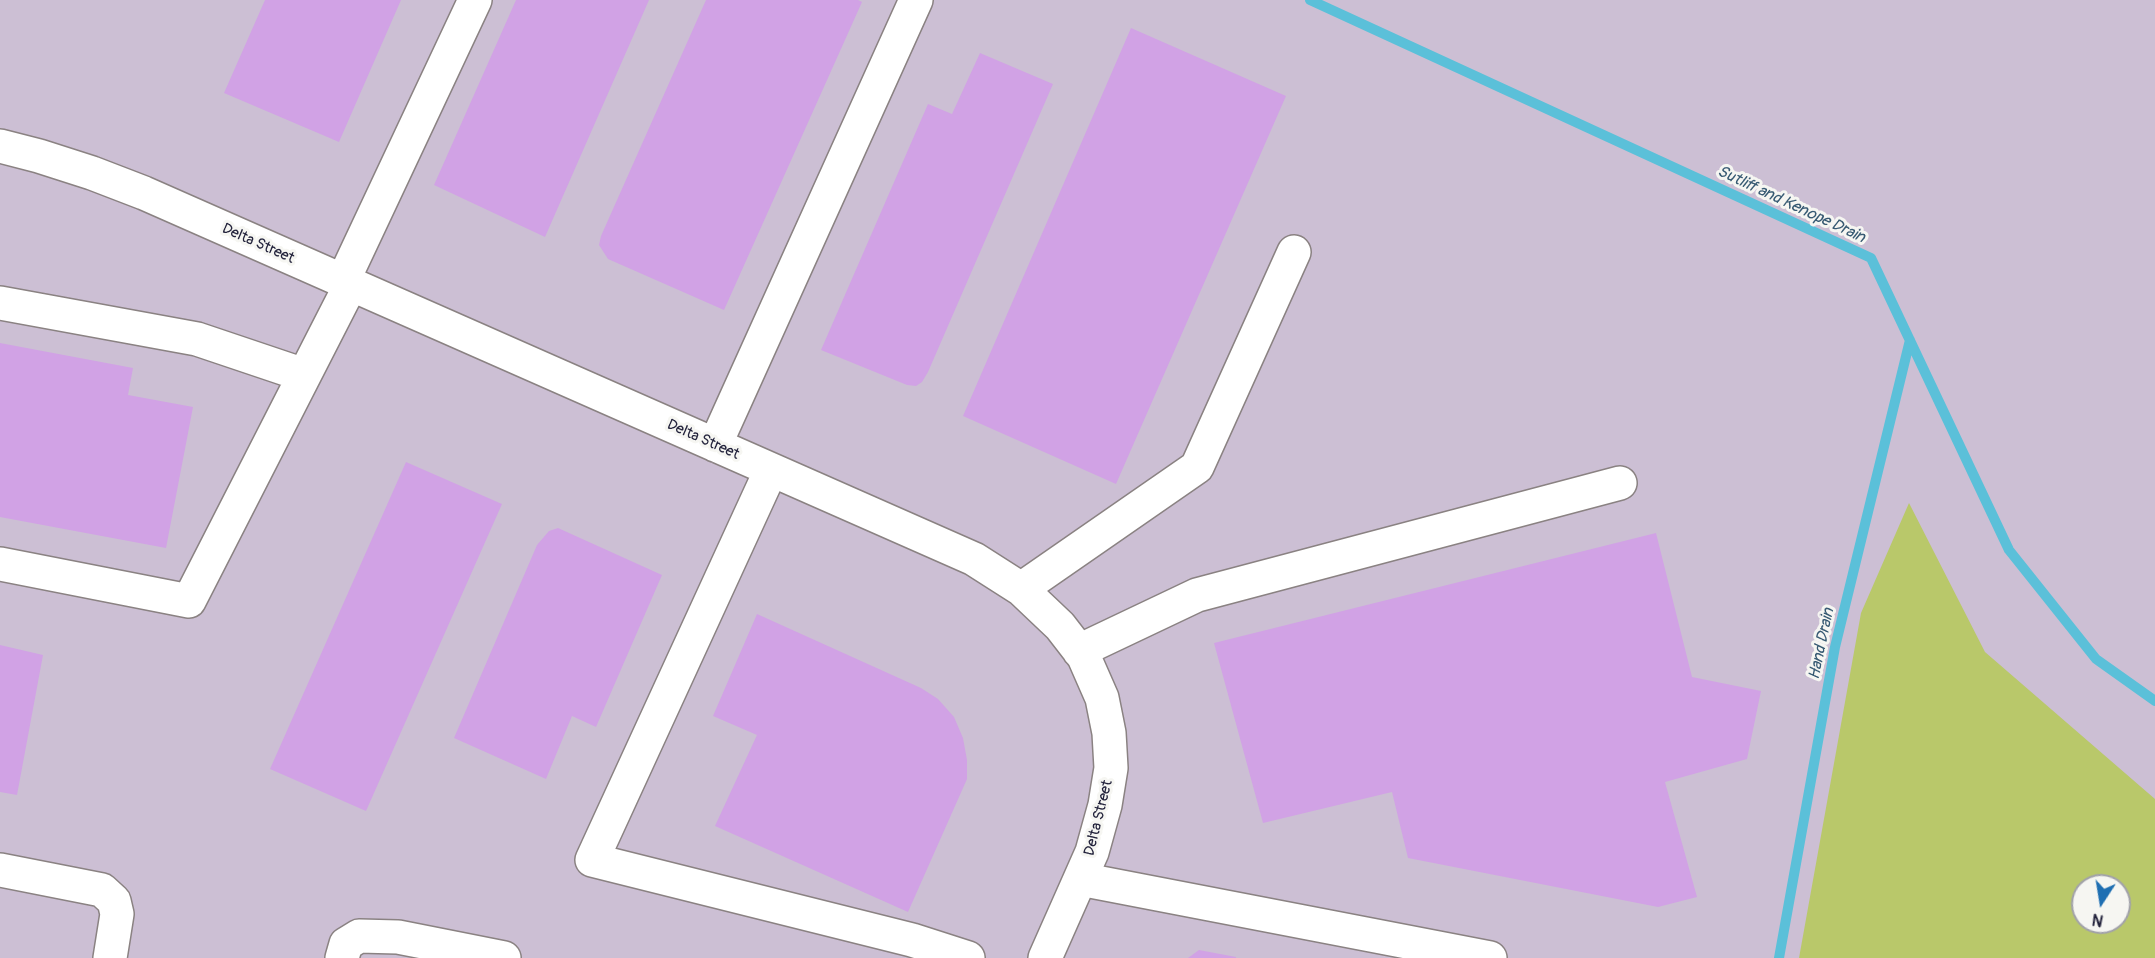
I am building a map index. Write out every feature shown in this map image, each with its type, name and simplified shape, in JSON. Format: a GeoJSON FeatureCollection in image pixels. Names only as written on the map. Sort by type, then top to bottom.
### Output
{"type":"FeatureCollection","features":[{"type":"Feature","properties":{"kind":"street"},"geometry":{"type":"LineString","coordinates":[[0,564],[189,601],[304,375],[476,0]]}},
{"type":"Feature","properties":{"kind":"street"},"geometry":{"type":"LineString","coordinates":[[715,445],[916,0]]}},
{"type":"Feature","properties":{"kind":"street","name":"Delta Street"},"geometry":{"type":"LineString","coordinates":[[0,146],[102,177],[347,282],[974,559],[1021,589],[1060,626],[1084,657],[1102,698],[1109,733],[1111,768],[1103,815],[1092,852],[1045,958]]}},
{"type":"Feature","properties":{"kind":"street"},"geometry":{"type":"LineString","coordinates":[[1021,589],[1197,466],[1294,252]]}},
{"type":"Feature","properties":{"kind":"street"},"geometry":{"type":"LineString","coordinates":[[0,303],[197,339],[304,375]]}},
{"type":"Feature","properties":{"kind":"street"},"geometry":{"type":"LineString","coordinates":[[771,470],[592,860],[912,940],[968,958]]}},
{"type":"Feature","properties":{"kind":"street"},"geometry":{"type":"LineString","coordinates":[[1079,651],[1197,596],[1620,483]]}},
{"type":"Feature","properties":{"kind":"street"},"geometry":{"type":"LineString","coordinates":[[0,870],[102,890],[114,901],[117,914],[110,958]]}},
{"type":"Feature","properties":{"kind":"street"},"geometry":{"type":"LineString","coordinates":[[1080,879],[1490,958]]}},
{"type":"Feature","properties":{"kind":"street"},"geometry":{"type":"LineString","coordinates":[[342,958],[346,944],[359,936],[398,936],[504,958]]}},
{"type":"Feature","properties":{"kind":"shaded area"},"geometry":{"type":"Polygon","coordinates":[[[0,0],[2155,0],[2155,958],[0,958],[0,0]]]}},
{"type":"Feature","properties":{"kind":"green space"},"geometry":{"type":"Polygon","coordinates":[[[1909,503],[1985,652],[2155,799],[2155,958],[1799,958],[1861,613],[1909,503]]]}},
{"type":"Feature","properties":{"kind":"building"},"geometry":{"type":"Polygon","coordinates":[[[265,0],[401,0],[339,142],[224,93],[265,0]]]}},
{"type":"Feature","properties":{"kind":"building"},"geometry":{"type":"Polygon","coordinates":[[[516,0],[649,0],[545,237],[434,185],[516,0]]]}},
{"type":"Feature","properties":{"kind":"building"},"geometry":{"type":"Polygon","coordinates":[[[706,0],[858,0],[862,2],[724,310],[608,259],[599,245],[706,0]]]}},
{"type":"Feature","properties":{"kind":"building"},"geometry":{"type":"Polygon","coordinates":[[[1131,28],[1286,96],[1116,484],[963,416],[1131,28]]]}},
{"type":"Feature","properties":{"kind":"building"},"geometry":{"type":"Polygon","coordinates":[[[980,53],[1053,84],[928,372],[922,382],[916,386],[907,385],[821,350],[928,104],[952,114],[980,53]]]}},
{"type":"Feature","properties":{"kind":"building"},"geometry":{"type":"Polygon","coordinates":[[[0,343],[133,368],[128,395],[193,407],[166,548],[0,517],[0,343]]]}},
{"type":"Feature","properties":{"kind":"building"},"geometry":{"type":"Polygon","coordinates":[[[406,462],[502,504],[366,811],[270,769],[406,462]]]}},
{"type":"Feature","properties":{"kind":"building"},"geometry":{"type":"Polygon","coordinates":[[[558,528],[662,575],[596,727],[572,716],[546,779],[454,738],[537,545],[549,531],[558,528]]]}},
{"type":"Feature","properties":{"kind":"building"},"geometry":{"type":"Polygon","coordinates":[[[1656,533],[1692,677],[1761,691],[1747,759],[1665,782],[1697,897],[1658,907],[1408,858],[1392,792],[1263,823],[1214,643],[1656,533]]]}},
{"type":"Feature","properties":{"kind":"building"},"geometry":{"type":"Polygon","coordinates":[[[757,614],[921,688],[938,699],[954,717],[963,738],[967,760],[967,779],[908,912],[715,826],[757,735],[713,716],[757,614]]]}},
{"type":"Feature","properties":{"kind":"building"},"geometry":{"type":"Polygon","coordinates":[[[0,645],[43,655],[17,795],[0,792],[0,645]]]}},
{"type":"Feature","properties":{"kind":"building"},"geometry":{"type":"Polygon","coordinates":[[[1199,950],[1236,957],[1236,958],[1188,958],[1199,950]]]}},
{"type":"Feature","properties":{"kind":"waterway","name":"Sutliff and Kenope Drain"},"geometry":{"type":"LineString","coordinates":[[1310,0],[1871,258],[2009,550],[2096,659],[2155,701]]}},
{"type":"Feature","properties":{"kind":"waterway","name":"Hand Drain"},"geometry":{"type":"LineString","coordinates":[[1779,958],[1835,647],[1910,340]]}}]}
